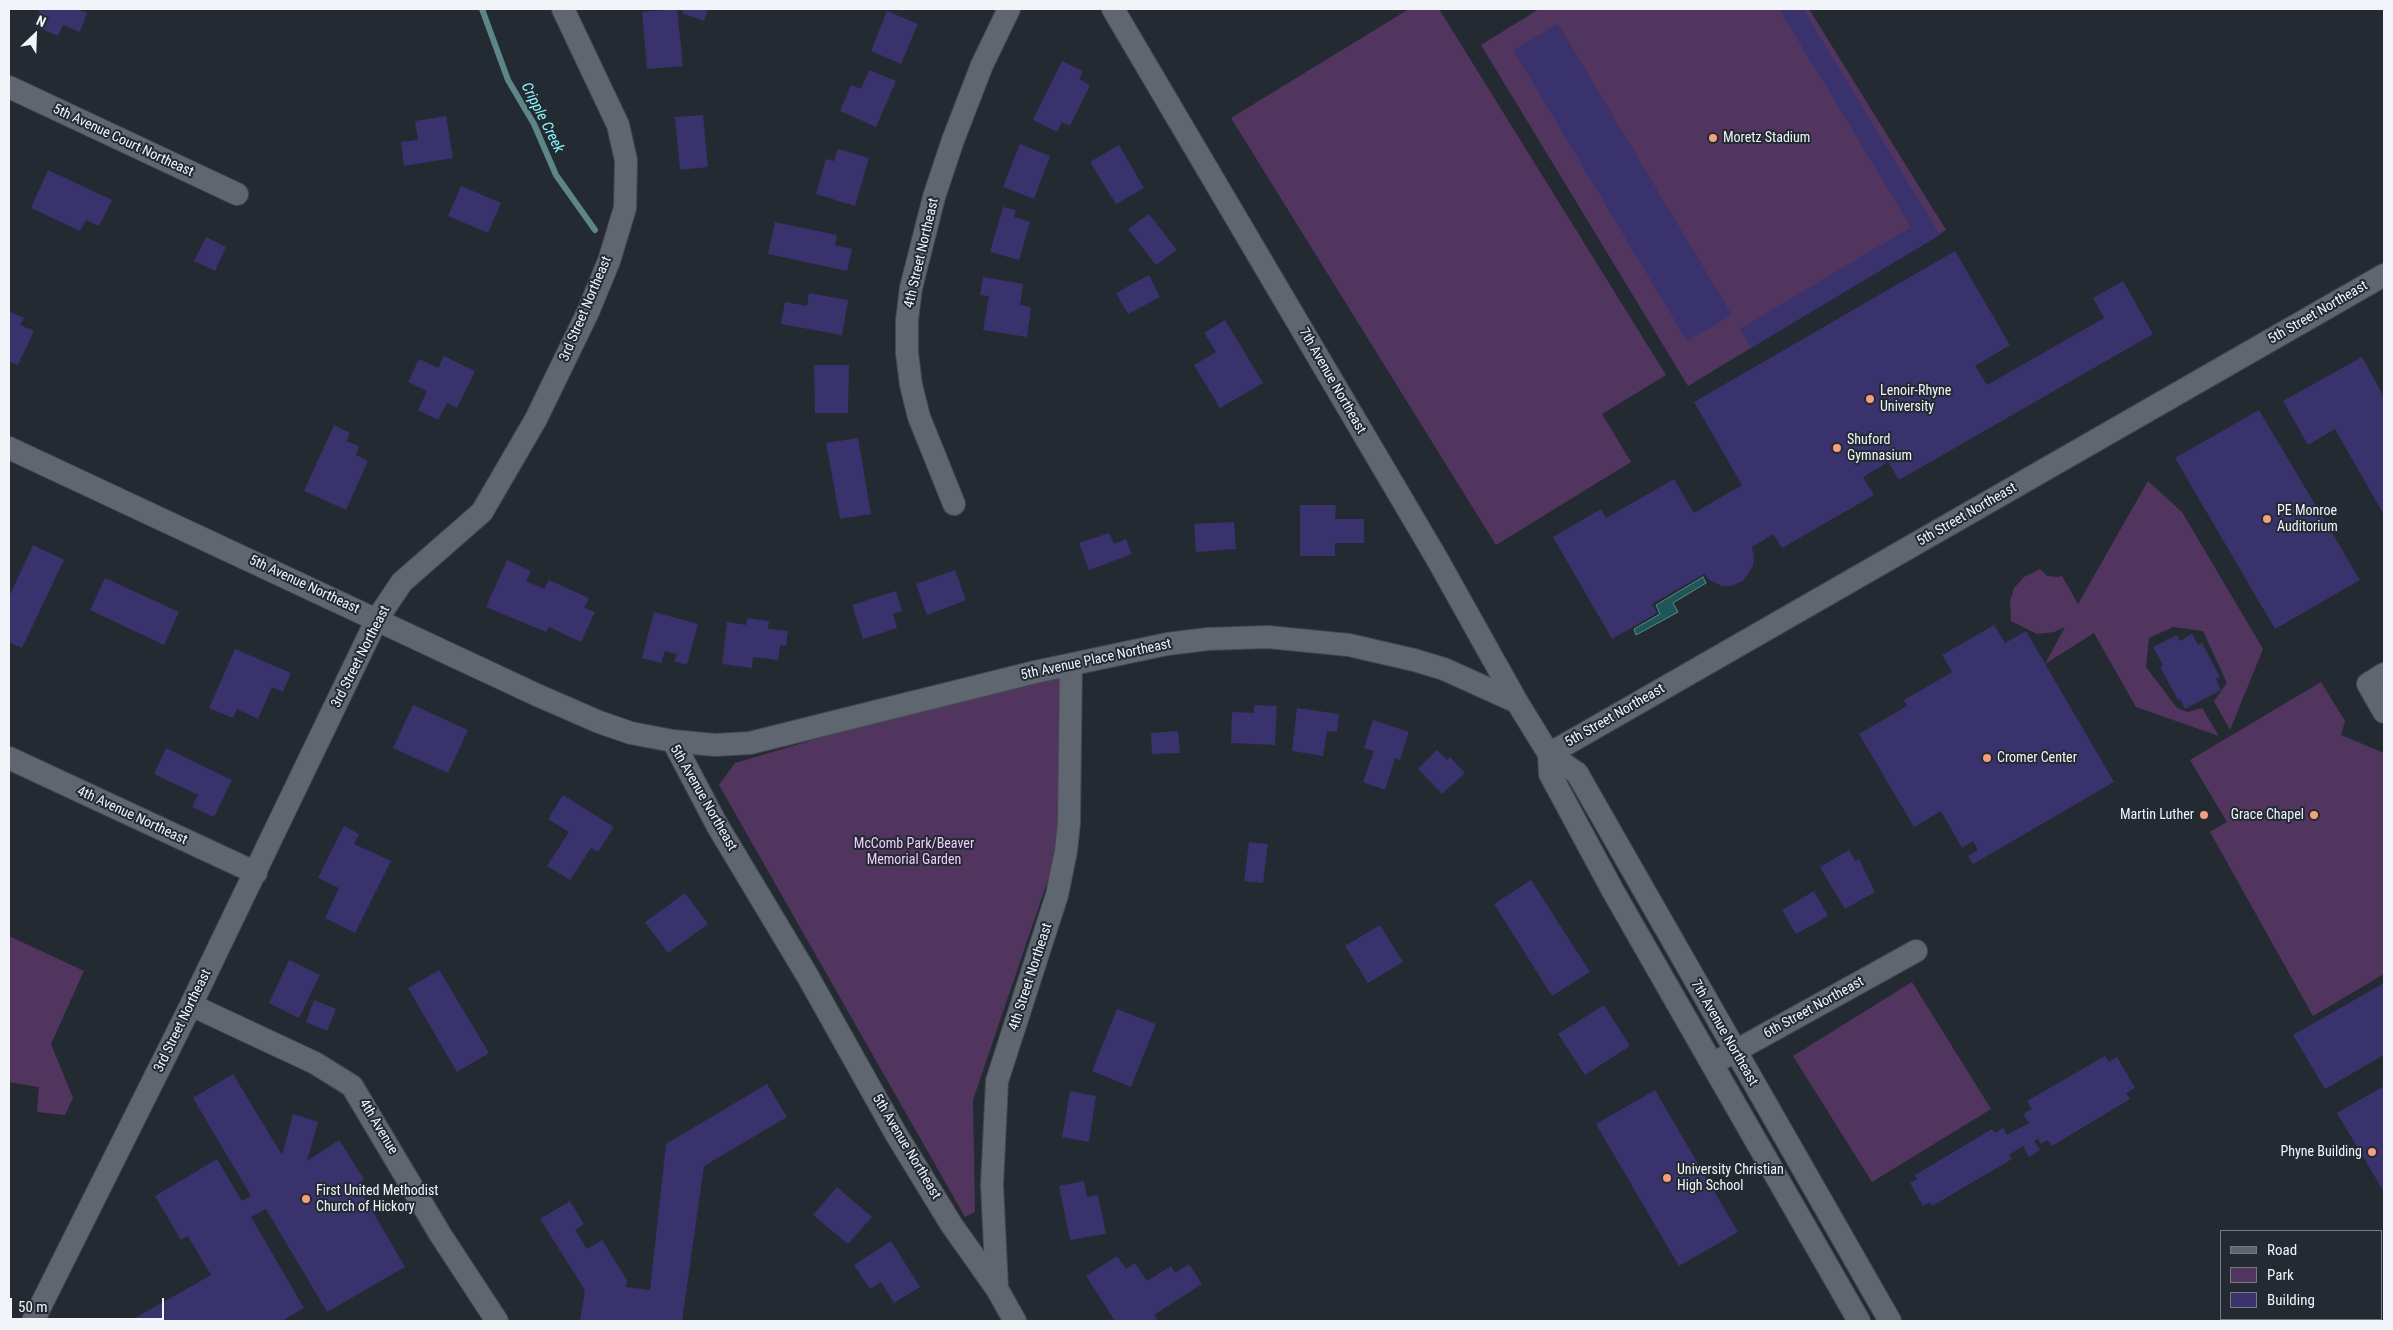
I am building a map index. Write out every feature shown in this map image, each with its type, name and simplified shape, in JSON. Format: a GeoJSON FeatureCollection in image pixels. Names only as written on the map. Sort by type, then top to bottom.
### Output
{"type":"FeatureCollection","features":[{"type":"Feature","properties":{"kind":"street","name":"3rd Street Northeast"},"geometry":{"type":"LineString","coordinates":[[33,1321],[192,1005],[377,619],[402,582],[482,512],[536,420],[588,312],[608,261],[625,208],[626,160],[618,125],[563,9]]}},
{"type":"Feature","properties":{"kind":"street","name":"4th Street Northeast"},"geometry":{"type":"LineString","coordinates":[[954,504],[919,417],[911,385],[907,353],[907,320],[911,288],[934,197],[950,148],[982,65],[1009,9]]}},
{"type":"Feature","properties":{"kind":"street","name":"7th Avenue Northeast"},"geometry":{"type":"LineString","coordinates":[[1114,9],[1436,557],[1517,702],[1549,754],[1577,773],[1890,1321]]}},
{"type":"Feature","properties":{"kind":"street","name":"5th Avenue Court Northeast"},"geometry":{"type":"LineString","coordinates":[[9,87],[237,194]]}},
{"type":"Feature","properties":{"kind":"street","name":"5th Street Northeast"},"geometry":{"type":"LineString","coordinates":[[1549,754],[2384,275]]}},
{"type":"Feature","properties":{"kind":"street","name":"5th Avenue Northeast"},"geometry":{"type":"LineString","coordinates":[[9,448],[599,722],[632,733],[673,741],[717,825],[803,967],[896,1134],[951,1224],[997,1289],[1015,1321]]}},
{"type":"Feature","properties":{"kind":"street","name":"5th Avenue Place Northeast"},"geometry":{"type":"LineString","coordinates":[[673,741],[715,745],[750,743],[1071,664],[1167,644],[1208,639],[1268,637],[1309,639],[1349,645],[1414,660],[1473,680],[1517,702]]}},
{"type":"Feature","properties":{"kind":"street","name":"4th Street Northeast"},"geometry":{"type":"LineString","coordinates":[[997,1289],[992,1185],[998,1081],[1057,895],[1066,851],[1071,664]]}},
{"type":"Feature","properties":{"kind":"street"},"geometry":{"type":"LineString","coordinates":[[2376,679],[2384,712]]}},
{"type":"Feature","properties":{"kind":"street","name":"7th Avenue Northeast"},"geometry":{"type":"LineString","coordinates":[[1549,754],[1550,774],[1560,795],[1859,1321]]}},
{"type":"Feature","properties":{"kind":"street","name":"4th Avenue Northeast"},"geometry":{"type":"LineString","coordinates":[[9,758],[256,872]]}},
{"type":"Feature","properties":{"kind":"street","name":"6th Street Northeast"},"geometry":{"type":"LineString","coordinates":[[1712,1064],[1916,951]]}},
{"type":"Feature","properties":{"kind":"street","name":"4th Avenue"},"geometry":{"type":"LineString","coordinates":[[192,1005],[315,1063],[352,1086],[440,1234],[497,1321]]}},
{"type":"Feature","properties":{"kind":"green space"},"geometry":{"type":"Polygon","coordinates":[[[1409,9],[1439,9],[1666,375],[1602,414],[1631,462],[1496,545],[1231,118],[1409,9]]]}},
{"type":"Feature","properties":{"kind":"green space","name":"Moretz Stadium"},"geometry":{"type":"Polygon","coordinates":[[[1539,9],[1809,9],[1946,230],[1688,386],[1481,45],[1539,9]]]}},
{"type":"Feature","properties":{"kind":"green space"},"geometry":{"type":"Polygon","coordinates":[[[2148,481],[2182,512],[2263,649],[2230,730],[2214,701],[2227,683],[2203,631],[2173,627],[2149,638],[2146,667],[2177,708],[2188,712],[2202,708],[2219,736],[2136,707],[2094,633],[2045,664],[2065,627],[2054,632],[2037,634],[2011,621],[2010,601],[2014,588],[2024,577],[2040,569],[2047,576],[2062,576],[2078,604],[2148,481]]]}},
{"type":"Feature","properties":{"kind":"green space","name":"McComb Park/Beaver Memorial Garden"},"geometry":{"type":"Polygon","coordinates":[[[1060,667],[1058,850],[973,1100],[975,1212],[965,1217],[719,785],[735,763],[1060,667]]]}},
{"type":"Feature","properties":{"kind":"green space"},"geometry":{"type":"Polygon","coordinates":[[[2321,682],[2345,721],[2341,735],[2384,753],[2384,974],[2313,1016],[2210,832],[2227,822],[2190,760],[2321,682]]]}},
{"type":"Feature","properties":{"kind":"green space"},"geometry":{"type":"Polygon","coordinates":[[[9,936],[84,971],[51,1044],[73,1098],[65,1115],[37,1112],[39,1087],[9,1082],[9,936]]]}},
{"type":"Feature","properties":{"kind":"green space"},"geometry":{"type":"Polygon","coordinates":[[[1912,982],[1991,1109],[1872,1182],[1793,1056],[1912,982]]]}},
{"type":"Feature","properties":{"kind":"shaded area"},"geometry":{"type":"Polygon","coordinates":[[[1703,577],[1706,583],[1673,603],[1678,612],[1636,635],[1634,629],[1660,614],[1656,605],[1703,577]]]}},
{"type":"Feature","properties":{"kind":"building"},"geometry":{"type":"Polygon","coordinates":[[[40,9],[76,9],[87,13],[80,32],[63,25],[58,36],[33,26],[40,9]]]}},
{"type":"Feature","properties":{"kind":"building"},"geometry":{"type":"Polygon","coordinates":[[[677,9],[683,66],[647,69],[642,12],[677,9]]]}},
{"type":"Feature","properties":{"kind":"building"},"geometry":{"type":"Polygon","coordinates":[[[683,9],[708,9],[704,21],[682,13],[683,9]]]}},
{"type":"Feature","properties":{"kind":"building"},"geometry":{"type":"Polygon","coordinates":[[[1779,9],[1803,9],[1940,235],[1751,348],[1740,329],[1911,227],[1779,9]]]}},
{"type":"Feature","properties":{"kind":"building"},"geometry":{"type":"Polygon","coordinates":[[[887,11],[918,24],[901,64],[871,51],[887,11]]]}},
{"type":"Feature","properties":{"kind":"building"},"geometry":{"type":"Polygon","coordinates":[[[1558,24],[1732,315],[1687,341],[1513,50],[1558,24]]]}},
{"type":"Feature","properties":{"kind":"building"},"geometry":{"type":"Polygon","coordinates":[[[1062,61],[1083,71],[1079,79],[1090,85],[1070,126],[1062,122],[1057,132],[1033,120],[1062,61]]]}},
{"type":"Feature","properties":{"kind":"building"},"geometry":{"type":"Polygon","coordinates":[[[869,70],[896,81],[876,127],[840,111],[851,85],[861,89],[869,70]]]}},
{"type":"Feature","properties":{"kind":"building"},"geometry":{"type":"Polygon","coordinates":[[[703,115],[708,167],[680,170],[675,117],[703,115]]]}},
{"type":"Feature","properties":{"kind":"building"},"geometry":{"type":"Polygon","coordinates":[[[446,116],[453,158],[404,166],[401,142],[418,140],[415,121],[446,116]]]}},
{"type":"Feature","properties":{"kind":"building"},"geometry":{"type":"Polygon","coordinates":[[[1020,144],[1050,156],[1034,199],[1003,187],[1020,144]]]}},
{"type":"Feature","properties":{"kind":"building"},"geometry":{"type":"Polygon","coordinates":[[[1119,145],[1144,188],[1116,204],[1090,162],[1119,145]]]}},
{"type":"Feature","properties":{"kind":"building"},"geometry":{"type":"Polygon","coordinates":[[[838,149],[869,158],[855,206],[816,194],[826,159],[834,161],[838,149]]]}},
{"type":"Feature","properties":{"kind":"building"},"geometry":{"type":"Polygon","coordinates":[[[48,170],[112,200],[99,226],[86,220],[80,231],[31,208],[48,170]]]}},
{"type":"Feature","properties":{"kind":"building"},"geometry":{"type":"Polygon","coordinates":[[[461,186],[501,203],[488,233],[448,216],[461,186]]]}},
{"type":"Feature","properties":{"kind":"building"},"geometry":{"type":"Polygon","coordinates":[[[1003,207],[1016,210],[1014,217],[1030,222],[1019,260],[990,252],[1003,207]]]}},
{"type":"Feature","properties":{"kind":"building"},"geometry":{"type":"Polygon","coordinates":[[[1149,214],[1177,250],[1156,265],[1128,229],[1149,214]]]}},
{"type":"Feature","properties":{"kind":"building"},"geometry":{"type":"Polygon","coordinates":[[[775,222],[837,235],[835,245],[852,249],[847,271],[768,254],[775,222]]]}},
{"type":"Feature","properties":{"kind":"building"},"geometry":{"type":"Polygon","coordinates":[[[206,237],[226,247],[215,271],[194,261],[206,237]]]}},
{"type":"Feature","properties":{"kind":"building","name":"Shuford Gymnasium"},"geometry":{"type":"Polygon","coordinates":[[[1955,251],[2010,345],[1975,366],[1987,385],[2104,318],[2093,298],[2123,281],[2153,334],[1899,480],[1888,462],[1863,477],[1874,495],[1782,548],[1773,534],[1752,547],[1753,566],[1743,581],[1731,586],[1722,586],[1711,581],[1704,574],[1652,604],[1657,613],[1612,639],[1553,537],[1601,509],[1606,518],[1674,479],[1694,513],[1742,485],[1694,402],[1955,251]]]}},
{"type":"Feature","properties":{"kind":"building"},"geometry":{"type":"Polygon","coordinates":[[[1149,275],[1160,297],[1128,314],[1116,293],[1149,275]]]}},
{"type":"Feature","properties":{"kind":"building"},"geometry":{"type":"Polygon","coordinates":[[[983,277],[1023,284],[1020,305],[1031,307],[1027,337],[983,330],[989,296],[980,295],[983,277]]]}},
{"type":"Feature","properties":{"kind":"building"},"geometry":{"type":"Polygon","coordinates":[[[809,293],[848,300],[842,335],[781,324],[785,302],[807,306],[809,293]]]}},
{"type":"Feature","properties":{"kind":"building"},"geometry":{"type":"Polygon","coordinates":[[[9,311],[24,318],[20,325],[34,331],[18,365],[9,361],[9,311]]]}},
{"type":"Feature","properties":{"kind":"building"},"geometry":{"type":"Polygon","coordinates":[[[1225,320],[1263,383],[1220,408],[1194,365],[1216,352],[1204,333],[1225,320]]]}},
{"type":"Feature","properties":{"kind":"building"},"geometry":{"type":"Polygon","coordinates":[[[444,356],[475,371],[457,408],[447,403],[438,420],[418,410],[427,391],[408,382],[419,359],[438,368],[444,356]]]}},
{"type":"Feature","properties":{"kind":"building"},"geometry":{"type":"Polygon","coordinates":[[[2362,357],[2384,397],[2384,515],[2335,429],[2308,445],[2283,401],[2362,357]]]}},
{"type":"Feature","properties":{"kind":"building"},"geometry":{"type":"Polygon","coordinates":[[[814,365],[849,365],[848,413],[815,413],[814,365]]]}},
{"type":"Feature","properties":{"kind":"building","name":"PE Monroe Auditorium"},"geometry":{"type":"Polygon","coordinates":[[[2259,410],[2360,580],[2275,629],[2175,458],[2259,410]]]}},
{"type":"Feature","properties":{"kind":"building"},"geometry":{"type":"Polygon","coordinates":[[[334,425],[350,433],[346,441],[359,446],[356,455],[368,461],[346,510],[304,491],[334,425]]]}},
{"type":"Feature","properties":{"kind":"building"},"geometry":{"type":"Polygon","coordinates":[[[858,438],[871,514],[840,519],[826,443],[858,438]]]}},
{"type":"Feature","properties":{"kind":"building"},"geometry":{"type":"Polygon","coordinates":[[[1300,505],[1336,505],[1335,519],[1364,519],[1364,543],[1335,543],[1335,556],[1300,556],[1300,505]]]}},
{"type":"Feature","properties":{"kind":"building"},"geometry":{"type":"Polygon","coordinates":[[[1234,522],[1236,549],[1196,552],[1194,524],[1234,522]]]}},
{"type":"Feature","properties":{"kind":"building"},"geometry":{"type":"Polygon","coordinates":[[[1109,533],[1114,544],[1126,539],[1132,554],[1089,570],[1079,543],[1109,533]]]}},
{"type":"Feature","properties":{"kind":"building"},"geometry":{"type":"Polygon","coordinates":[[[33,545],[64,560],[22,648],[9,642],[9,597],[33,545]]]}},
{"type":"Feature","properties":{"kind":"building"},"geometry":{"type":"Polygon","coordinates":[[[507,560],[531,571],[526,581],[544,589],[549,580],[589,598],[584,608],[595,612],[581,642],[549,627],[546,632],[486,607],[507,560]]]}},
{"type":"Feature","properties":{"kind":"building"},"geometry":{"type":"Polygon","coordinates":[[[955,570],[966,600],[927,615],[916,584],[955,570]]]}},
{"type":"Feature","properties":{"kind":"building"},"geometry":{"type":"Polygon","coordinates":[[[105,578],[179,612],[164,645],[90,610],[105,578]]]}},
{"type":"Feature","properties":{"kind":"building"},"geometry":{"type":"Polygon","coordinates":[[[896,591],[902,611],[893,614],[897,628],[863,639],[852,605],[896,591]]]}},
{"type":"Feature","properties":{"kind":"building"},"geometry":{"type":"Polygon","coordinates":[[[654,612],[698,624],[687,665],[674,661],[677,654],[665,651],[661,663],[642,658],[654,612]]]}},
{"type":"Feature","properties":{"kind":"building"},"geometry":{"type":"Polygon","coordinates":[[[747,618],[769,621],[768,629],[788,631],[786,646],[780,645],[778,660],[753,657],[752,668],[722,664],[727,622],[746,625],[747,618]]]}},
{"type":"Feature","properties":{"kind":"building","name":"Cromer Center"},"geometry":{"type":"Polygon","coordinates":[[[1994,625],[2005,643],[2026,631],[2114,782],[1973,864],[1968,856],[1978,850],[1973,841],[1962,848],[1941,811],[1914,827],[1859,734],[1907,706],[1904,700],[1952,672],[1942,655],[1994,625]]]}},
{"type":"Feature","properties":{"kind":"building"},"geometry":{"type":"Polygon","coordinates":[[[2192,634],[2198,645],[2202,643],[2220,677],[2216,679],[2221,690],[2185,709],[2160,667],[2163,665],[2153,647],[2177,635],[2180,641],[2192,634]]]}},
{"type":"Feature","properties":{"kind":"building"},"geometry":{"type":"Polygon","coordinates":[[[235,649],[291,673],[283,692],[272,687],[258,719],[237,709],[233,718],[209,708],[235,649]]]}},
{"type":"Feature","properties":{"kind":"building"},"geometry":{"type":"Polygon","coordinates":[[[413,705],[468,730],[448,773],[393,748],[413,705]]]}},
{"type":"Feature","properties":{"kind":"building"},"geometry":{"type":"Polygon","coordinates":[[[1254,705],[1277,706],[1275,745],[1231,743],[1232,712],[1254,713],[1254,705]]]}},
{"type":"Feature","properties":{"kind":"building"},"geometry":{"type":"Polygon","coordinates":[[[1297,708],[1339,714],[1337,732],[1327,731],[1323,756],[1292,751],[1297,708]]]}},
{"type":"Feature","properties":{"kind":"building"},"geometry":{"type":"Polygon","coordinates":[[[1373,720],[1409,732],[1400,760],[1395,758],[1385,790],[1363,782],[1374,751],[1364,748],[1373,720]]]}},
{"type":"Feature","properties":{"kind":"building"},"geometry":{"type":"Polygon","coordinates":[[[1178,731],[1180,753],[1152,754],[1151,733],[1178,731]]]}},
{"type":"Feature","properties":{"kind":"building"},"geometry":{"type":"Polygon","coordinates":[[[166,748],[232,780],[214,817],[192,807],[198,795],[154,774],[166,748]]]}},
{"type":"Feature","properties":{"kind":"building"},"geometry":{"type":"Polygon","coordinates":[[[1437,750],[1447,760],[1450,757],[1465,773],[1442,794],[1418,769],[1437,750]]]}},
{"type":"Feature","properties":{"kind":"building"},"geometry":{"type":"Polygon","coordinates":[[[563,795],[614,827],[598,852],[591,848],[570,880],[547,866],[569,832],[548,819],[563,795]]]}},
{"type":"Feature","properties":{"kind":"building"},"geometry":{"type":"Polygon","coordinates":[[[344,826],[359,834],[354,844],[391,861],[355,933],[325,918],[339,888],[318,878],[344,826]]]}},
{"type":"Feature","properties":{"kind":"building"},"geometry":{"type":"Polygon","coordinates":[[[1249,842],[1268,844],[1263,883],[1244,881],[1249,842]]]}},
{"type":"Feature","properties":{"kind":"building"},"geometry":{"type":"Polygon","coordinates":[[[1849,850],[1855,861],[1859,859],[1875,892],[1845,909],[1820,867],[1849,850]]]}},
{"type":"Feature","properties":{"kind":"building"},"geometry":{"type":"Polygon","coordinates":[[[1531,880],[1590,972],[1552,996],[1494,904],[1531,880]]]}},
{"type":"Feature","properties":{"kind":"building"},"geometry":{"type":"Polygon","coordinates":[[[1814,891],[1828,916],[1796,934],[1782,910],[1814,891]]]}},
{"type":"Feature","properties":{"kind":"building"},"geometry":{"type":"Polygon","coordinates":[[[685,893],[708,924],[668,953],[645,922],[685,893]]]}},
{"type":"Feature","properties":{"kind":"building"},"geometry":{"type":"Polygon","coordinates":[[[1380,925],[1403,962],[1368,983],[1345,946],[1380,925]]]}},
{"type":"Feature","properties":{"kind":"building"},"geometry":{"type":"Polygon","coordinates":[[[289,960],[320,975],[299,1018],[269,1003],[289,960]]]}},
{"type":"Feature","properties":{"kind":"building"},"geometry":{"type":"Polygon","coordinates":[[[439,970],[489,1053],[457,1072],[408,988],[439,970]]]}},
{"type":"Feature","properties":{"kind":"building"},"geometry":{"type":"Polygon","coordinates":[[[2384,983],[2384,1055],[2325,1089],[2293,1035],[2384,983]]]}},
{"type":"Feature","properties":{"kind":"building"},"geometry":{"type":"Polygon","coordinates":[[[314,1000],[336,1009],[327,1031],[306,1022],[314,1000]]]}},
{"type":"Feature","properties":{"kind":"building"},"geometry":{"type":"Polygon","coordinates":[[[1604,1005],[1630,1046],[1585,1075],[1558,1034],[1604,1005]]]}},
{"type":"Feature","properties":{"kind":"building"},"geometry":{"type":"Polygon","coordinates":[[[1117,1009],[1156,1024],[1131,1087],[1092,1071],[1117,1009]]]}},
{"type":"Feature","properties":{"kind":"building"},"geometry":{"type":"Polygon","coordinates":[[[2105,1056],[2109,1062],[2117,1057],[2135,1088],[2126,1093],[2130,1099],[2052,1146],[2048,1140],[2041,1144],[2038,1139],[2034,1141],[2040,1150],[2029,1157],[2023,1146],[2009,1155],[2012,1159],[1932,1206],[1930,1202],[1923,1206],[1910,1183],[1917,1179],[1915,1175],[1992,1129],[1995,1133],[2003,1128],[2007,1135],[2029,1123],[2023,1114],[2032,1109],[2027,1101],[2105,1056]]]}},
{"type":"Feature","properties":{"kind":"building","name":"First United Methodist Church of Hickory"},"geometry":{"type":"Polygon","coordinates":[[[233,1074],[282,1155],[293,1114],[318,1122],[307,1161],[339,1140],[364,1179],[358,1186],[405,1267],[327,1312],[266,1209],[251,1217],[304,1308],[282,1321],[130,1321],[211,1275],[188,1236],[181,1240],[155,1196],[217,1159],[242,1201],[251,1196],[193,1098],[233,1074]]]}},
{"type":"Feature","properties":{"kind":"building"},"geometry":{"type":"Polygon","coordinates":[[[767,1084],[787,1117],[704,1166],[682,1321],[580,1321],[585,1290],[540,1219],[570,1201],[584,1224],[575,1230],[587,1249],[602,1240],[627,1280],[626,1287],[650,1290],[666,1144],[767,1084]]]}},
{"type":"Feature","properties":{"kind":"building","name":"Phyne Building"},"geometry":{"type":"Polygon","coordinates":[[[2384,1086],[2384,1192],[2337,1113],[2384,1086]]]}},
{"type":"Feature","properties":{"kind":"building","name":"University Christian High School"},"geometry":{"type":"Polygon","coordinates":[[[1655,1090],[1738,1232],[1679,1266],[1596,1124],[1655,1090]]]}},
{"type":"Feature","properties":{"kind":"building"},"geometry":{"type":"Polygon","coordinates":[[[1070,1091],[1096,1096],[1089,1142],[1062,1137],[1070,1091]]]}},
{"type":"Feature","properties":{"kind":"building"},"geometry":{"type":"Polygon","coordinates":[[[1084,1181],[1087,1197],[1098,1195],[1106,1234],[1070,1240],[1059,1186],[1084,1181]]]}},
{"type":"Feature","properties":{"kind":"building"},"geometry":{"type":"Polygon","coordinates":[[[837,1187],[872,1217],[848,1244],[813,1215],[837,1187]]]}},
{"type":"Feature","properties":{"kind":"building"},"geometry":{"type":"Polygon","coordinates":[[[891,1241],[920,1287],[894,1303],[881,1282],[870,1289],[854,1265],[891,1241]]]}},
{"type":"Feature","properties":{"kind":"building"},"geometry":{"type":"Polygon","coordinates":[[[1117,1256],[1126,1269],[1135,1263],[1147,1281],[1171,1266],[1175,1273],[1189,1264],[1202,1284],[1154,1315],[1158,1321],[1115,1321],[1086,1276],[1117,1256]]]}},
{"type":"Feature","properties":{"kind":"waterway","name":"Cripple Creek"},"geometry":{"type":"LineString","coordinates":[[482,9],[508,80],[534,124],[556,175],[595,230]]}},
{"type":"Feature","properties":{"kind":"place","name":"Moretz Stadium"},"geometry":{"type":"Point","coordinates":[1713,138]}},
{"type":"Feature","properties":{"kind":"place","name":"Lenoir-Rhyne University"},"geometry":{"type":"Point","coordinates":[1870,399]}},
{"type":"Feature","properties":{"kind":"place","name":"Shuford Gymnasium"},"geometry":{"type":"Point","coordinates":[1837,448]}},
{"type":"Feature","properties":{"kind":"place","name":"PE Monroe Auditorium"},"geometry":{"type":"Point","coordinates":[2267,519]}},
{"type":"Feature","properties":{"kind":"place","name":"Cromer Center"},"geometry":{"type":"Point","coordinates":[1987,758]}},
{"type":"Feature","properties":{"kind":"place","name":"Martin Luther"},"geometry":{"type":"Point","coordinates":[2204,815]}},
{"type":"Feature","properties":{"kind":"place","name":"Grace Chapel"},"geometry":{"type":"Point","coordinates":[2314,815]}},
{"type":"Feature","properties":{"kind":"place","name":"Phyne Building"},"geometry":{"type":"Point","coordinates":[2372,1152]}},
{"type":"Feature","properties":{"kind":"place","name":"University Christian High School"},"geometry":{"type":"Point","coordinates":[1667,1178]}},
{"type":"Feature","properties":{"kind":"place","name":"First United Methodist Church of Hickory"},"geometry":{"type":"Point","coordinates":[306,1199]}}]}
